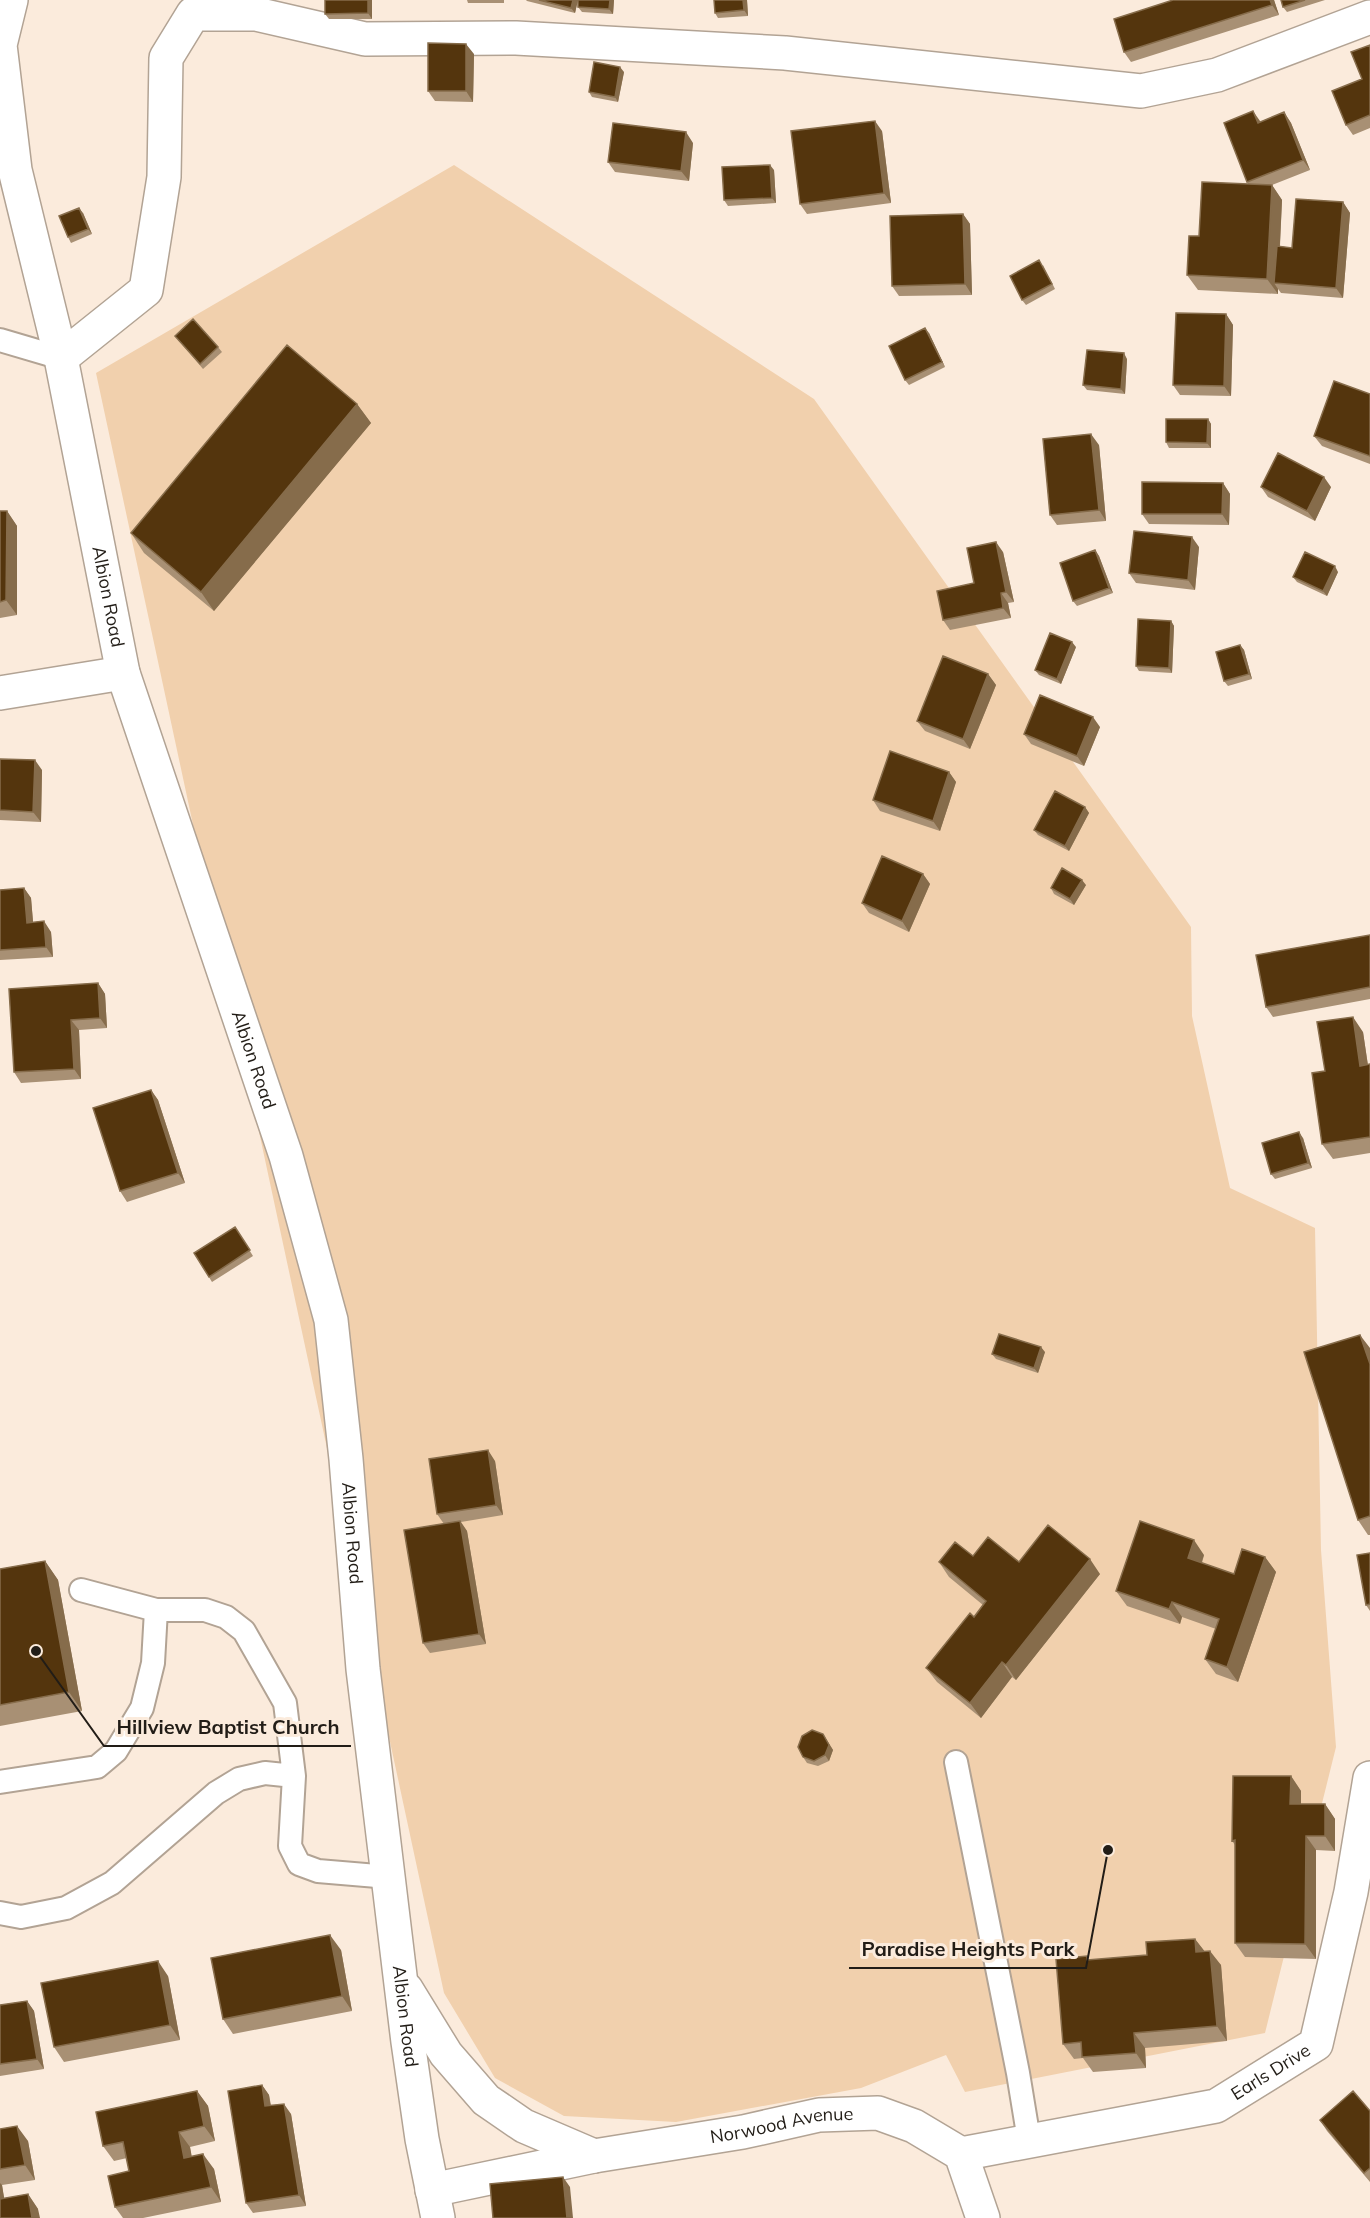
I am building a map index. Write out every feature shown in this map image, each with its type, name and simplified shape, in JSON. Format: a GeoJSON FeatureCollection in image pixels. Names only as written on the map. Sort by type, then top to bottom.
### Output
{"type":"FeatureCollection","features":[{"type":"Feature","properties":{"kind":"street","name":"Albion Road"},"geometry":{"type":"LineString","coordinates":[[11,0],[0,45],[15,170],[61,358],[123,673],[286,1156],[331,1320],[346,1459],[363,1670],[422,2139],[435,2204]]}},
{"type":"Feature","properties":{"kind":"street"},"geometry":{"type":"LineString","coordinates":[[61,358],[146,290],[164,177],[166,58],[193,14],[256,14],[365,39],[516,38],[785,53],[1141,91],[1217,75],[1370,17]]}},
{"type":"Feature","properties":{"kind":"street"},"geometry":{"type":"LineString","coordinates":[[0,693],[123,673]]}},
{"type":"Feature","properties":{"kind":"street","name":"Earls Drive"},"geometry":{"type":"LineString","coordinates":[[961,2154],[1216,2106],[1316,2044],[1351,1892],[1370,1778]]}},
{"type":"Feature","properties":{"kind":"street"},"geometry":{"type":"LineString","coordinates":[[401,1980],[446,2054],[486,2100],[524,2126],[594,2156]]}},
{"type":"Feature","properties":{"kind":"street","name":"Norwood Avenue"},"geometry":{"type":"LineString","coordinates":[[435,2204],[594,2156],[743,2132],[819,2115],[878,2113],[914,2126],[961,2154]]}},
{"type":"Feature","properties":{"kind":"street"},"geometry":{"type":"LineString","coordinates":[[961,2154],[983,2218]]}},
{"type":"Feature","properties":{"kind":"lane"},"geometry":{"type":"LineString","coordinates":[[0,340],[61,358]]}},
{"type":"Feature","properties":{"kind":"lane"},"geometry":{"type":"LineString","coordinates":[[81,1590],[156,1610],[205,1610],[226,1617],[244,1631],[285,1702],[294,1776],[290,1846],[299,1864],[318,1871],[389,1877]]}},
{"type":"Feature","properties":{"kind":"lane"},"geometry":{"type":"LineString","coordinates":[[0,1782],[97,1767],[116,1752],[142,1708],[153,1663],[156,1610]]}},
{"type":"Feature","properties":{"kind":"lane"},"geometry":{"type":"LineString","coordinates":[[956,1762],[1018,2073],[1029,2140]]}},
{"type":"Feature","properties":{"kind":"lane"},"geometry":{"type":"LineString","coordinates":[[0,1913],[21,1917],[66,1908],[112,1883],[216,1793],[239,1779],[265,1773],[294,1776]]}},
{"type":"Feature","properties":{"kind":"shaded area"},"geometry":{"type":"Polygon","coordinates":[[[454,165],[814,399],[1191,927],[1192,1016],[1230,1188],[1315,1228],[1321,1550],[1336,1747],[1265,2033],[965,2092],[946,2055],[861,2088],[676,2122],[564,2116],[495,2078],[444,1993],[96,373],[454,165]]]}},
{"type":"Feature","properties":{"kind":"building"},"geometry":{"type":"Polygon","coordinates":[[[325,0],[368,0],[368,13],[325,14],[325,0]]]}},
{"type":"Feature","properties":{"kind":"building"},"geometry":{"type":"Polygon","coordinates":[[[539,0],[573,0],[571,8],[539,0]]]}},
{"type":"Feature","properties":{"kind":"building"},"geometry":{"type":"Polygon","coordinates":[[[578,0],[610,0],[609,9],[578,7],[578,0]]]}},
{"type":"Feature","properties":{"kind":"building"},"geometry":{"type":"Polygon","coordinates":[[[714,0],[743,0],[744,10],[715,13],[714,0]]]}},
{"type":"Feature","properties":{"kind":"building"},"geometry":{"type":"Polygon","coordinates":[[[1173,0],[1270,0],[1272,5],[1124,52],[1114,19],[1173,0]]]}},
{"type":"Feature","properties":{"kind":"building"},"geometry":{"type":"Polygon","coordinates":[[[1281,0],[1305,0],[1283,7],[1281,0]]]}},
{"type":"Feature","properties":{"kind":"building"},"geometry":{"type":"Polygon","coordinates":[[[428,43],[466,44],[466,91],[428,91],[428,43]]]}},
{"type":"Feature","properties":{"kind":"building"},"geometry":{"type":"Polygon","coordinates":[[[1370,45],[1370,115],[1346,125],[1332,91],[1362,79],[1351,52],[1370,45]]]}},
{"type":"Feature","properties":{"kind":"building"},"geometry":{"type":"Polygon","coordinates":[[[594,62],[620,67],[615,97],[589,92],[594,62]]]}},
{"type":"Feature","properties":{"kind":"building"},"geometry":{"type":"Polygon","coordinates":[[[1253,111],[1258,123],[1284,112],[1303,160],[1247,182],[1224,123],[1253,111]]]}},
{"type":"Feature","properties":{"kind":"building"},"geometry":{"type":"Polygon","coordinates":[[[875,121],[884,193],[800,204],[791,131],[875,121]]]}},
{"type":"Feature","properties":{"kind":"building"},"geometry":{"type":"Polygon","coordinates":[[[613,123],[686,132],[681,171],[608,162],[613,123]]]}},
{"type":"Feature","properties":{"kind":"building"},"geometry":{"type":"Polygon","coordinates":[[[770,165],[772,198],[724,200],[722,167],[770,165]]]}},
{"type":"Feature","properties":{"kind":"building"},"geometry":{"type":"Polygon","coordinates":[[[1202,182],[1272,185],[1267,279],[1187,275],[1189,236],[1199,236],[1202,182]]]}},
{"type":"Feature","properties":{"kind":"building"},"geometry":{"type":"Polygon","coordinates":[[[1296,199],[1343,202],[1336,288],[1274,283],[1277,246],[1292,248],[1296,199]]]}},
{"type":"Feature","properties":{"kind":"building"},"geometry":{"type":"Polygon","coordinates":[[[79,208],[88,229],[68,237],[59,216],[79,208]]]}},
{"type":"Feature","properties":{"kind":"building"},"geometry":{"type":"Polygon","coordinates":[[[963,214],[965,284],[892,286],[890,216],[963,214]]]}},
{"type":"Feature","properties":{"kind":"building"},"geometry":{"type":"Polygon","coordinates":[[[1039,260],[1052,284],[1022,300],[1010,276],[1039,260]]]}},
{"type":"Feature","properties":{"kind":"building"},"geometry":{"type":"Polygon","coordinates":[[[1176,313],[1226,314],[1224,386],[1173,385],[1176,313]]]}},
{"type":"Feature","properties":{"kind":"building"},"geometry":{"type":"Polygon","coordinates":[[[193,319],[218,347],[200,364],[175,336],[193,319]]]}},
{"type":"Feature","properties":{"kind":"building"},"geometry":{"type":"Polygon","coordinates":[[[925,328],[942,362],[905,380],[889,346],[925,328]]]}},
{"type":"Feature","properties":{"kind":"building"},"geometry":{"type":"Polygon","coordinates":[[[287,345],[357,404],[201,592],[131,533],[287,345]]]}},
{"type":"Feature","properties":{"kind":"building"},"geometry":{"type":"Polygon","coordinates":[[[1087,350],[1124,353],[1121,389],[1083,385],[1087,350]]]}},
{"type":"Feature","properties":{"kind":"building"},"geometry":{"type":"Polygon","coordinates":[[[1334,381],[1370,394],[1370,456],[1314,436],[1334,381]]]}},
{"type":"Feature","properties":{"kind":"building"},"geometry":{"type":"Polygon","coordinates":[[[1166,419],[1208,419],[1207,443],[1166,442],[1166,419]]]}},
{"type":"Feature","properties":{"kind":"building"},"geometry":{"type":"Polygon","coordinates":[[[1091,434],[1099,510],[1050,515],[1043,439],[1091,434]]]}},
{"type":"Feature","properties":{"kind":"building"},"geometry":{"type":"Polygon","coordinates":[[[1278,453],[1324,477],[1307,511],[1261,487],[1278,453]]]}},
{"type":"Feature","properties":{"kind":"building"},"geometry":{"type":"Polygon","coordinates":[[[1142,482],[1223,483],[1222,514],[1142,514],[1142,482]]]}},
{"type":"Feature","properties":{"kind":"building"},"geometry":{"type":"Polygon","coordinates":[[[0,511],[7,511],[6,600],[0,602],[0,511]]]}},
{"type":"Feature","properties":{"kind":"building"},"geometry":{"type":"Polygon","coordinates":[[[1134,531],[1192,537],[1188,580],[1129,573],[1134,531]]]}},
{"type":"Feature","properties":{"kind":"building"},"geometry":{"type":"Polygon","coordinates":[[[996,542],[1006,592],[1001,593],[1003,608],[943,620],[937,591],[974,583],[967,548],[996,542]]]}},
{"type":"Feature","properties":{"kind":"building"},"geometry":{"type":"Polygon","coordinates":[[[1095,550],[1109,588],[1073,601],[1060,563],[1095,550]]]}},
{"type":"Feature","properties":{"kind":"building"},"geometry":{"type":"Polygon","coordinates":[[[1305,552],[1335,566],[1323,591],[1293,577],[1305,552]]]}},
{"type":"Feature","properties":{"kind":"building"},"geometry":{"type":"Polygon","coordinates":[[[1138,619],[1171,621],[1169,668],[1136,666],[1138,619]]]}},
{"type":"Feature","properties":{"kind":"building"},"geometry":{"type":"Polygon","coordinates":[[[1050,633],[1072,642],[1057,679],[1035,670],[1050,633]]]}},
{"type":"Feature","properties":{"kind":"building"},"geometry":{"type":"Polygon","coordinates":[[[1240,645],[1249,674],[1224,681],[1216,652],[1240,645]]]}},
{"type":"Feature","properties":{"kind":"building"},"geometry":{"type":"Polygon","coordinates":[[[943,656],[988,674],[963,739],[917,721],[943,656]]]}},
{"type":"Feature","properties":{"kind":"building"},"geometry":{"type":"Polygon","coordinates":[[[1040,695],[1093,717],[1077,756],[1024,734],[1040,695]]]}},
{"type":"Feature","properties":{"kind":"building"},"geometry":{"type":"Polygon","coordinates":[[[890,751],[949,772],[933,821],[873,800],[890,751]]]}},
{"type":"Feature","properties":{"kind":"building"},"geometry":{"type":"Polygon","coordinates":[[[0,759],[35,760],[33,812],[0,810],[0,759]]]}},
{"type":"Feature","properties":{"kind":"building"},"geometry":{"type":"Polygon","coordinates":[[[1055,791],[1085,807],[1065,846],[1034,830],[1055,791]]]}},
{"type":"Feature","properties":{"kind":"building"},"geometry":{"type":"Polygon","coordinates":[[[882,856],[923,874],[902,921],[862,903],[882,856]]]}},
{"type":"Feature","properties":{"kind":"building"},"geometry":{"type":"Polygon","coordinates":[[[1062,868],[1082,880],[1070,899],[1051,888],[1062,868]]]}},
{"type":"Feature","properties":{"kind":"building"},"geometry":{"type":"Polygon","coordinates":[[[24,888],[27,923],[44,921],[46,947],[0,950],[0,890],[24,888]]]}},
{"type":"Feature","properties":{"kind":"building"},"geometry":{"type":"Polygon","coordinates":[[[1370,935],[1370,987],[1266,1007],[1256,955],[1370,935]]]}},
{"type":"Feature","properties":{"kind":"building"},"geometry":{"type":"Polygon","coordinates":[[[98,983],[100,1018],[71,1020],[74,1069],[14,1072],[9,989],[98,983]]]}},
{"type":"Feature","properties":{"kind":"building"},"geometry":{"type":"Polygon","coordinates":[[[1353,1017],[1360,1066],[1370,1064],[1370,1137],[1322,1144],[1312,1073],[1325,1071],[1317,1022],[1353,1017]]]}},
{"type":"Feature","properties":{"kind":"building"},"geometry":{"type":"Polygon","coordinates":[[[151,1090],[178,1173],[120,1191],[93,1108],[151,1090]]]}},
{"type":"Feature","properties":{"kind":"building"},"geometry":{"type":"Polygon","coordinates":[[[1299,1132],[1308,1163],[1271,1174],[1262,1143],[1299,1132]]]}},
{"type":"Feature","properties":{"kind":"building"},"geometry":{"type":"Polygon","coordinates":[[[235,1227],[250,1250],[209,1277],[194,1253],[235,1227]]]}},
{"type":"Feature","properties":{"kind":"building"},"geometry":{"type":"Polygon","coordinates":[[[999,1334],[1041,1347],[1034,1368],[992,1354],[999,1334]]]}},
{"type":"Feature","properties":{"kind":"building"},"geometry":{"type":"Polygon","coordinates":[[[1360,1335],[1370,1364],[1370,1516],[1358,1520],[1304,1352],[1360,1335]]]}},
{"type":"Feature","properties":{"kind":"building"},"geometry":{"type":"Polygon","coordinates":[[[488,1450],[496,1505],[437,1514],[429,1459],[488,1450]]]}},
{"type":"Feature","properties":{"kind":"building"},"geometry":{"type":"Polygon","coordinates":[[[460,1521],[479,1634],[423,1643],[404,1530],[460,1521]]]}},
{"type":"Feature","properties":{"kind":"building"},"geometry":{"type":"Polygon","coordinates":[[[1140,1521],[1194,1540],[1188,1558],[1234,1574],[1242,1549],[1265,1557],[1227,1667],[1205,1659],[1219,1619],[1172,1602],[1169,1609],[1116,1591],[1140,1521]]]}},
{"type":"Feature","properties":{"kind":"building"},"geometry":{"type":"Polygon","coordinates":[[[1048,1525],[1090,1559],[1006,1665],[1002,1662],[970,1703],[926,1668],[970,1613],[974,1617],[986,1601],[939,1562],[955,1542],[973,1556],[988,1537],[1019,1562],[1048,1525]]]}},
{"type":"Feature","properties":{"kind":"building"},"geometry":{"type":"Polygon","coordinates":[[[1370,1553],[1370,1604],[1366,1605],[1357,1555],[1370,1553]]]}},
{"type":"Feature","properties":{"kind":"building"},"geometry":{"type":"Polygon","coordinates":[[[45,1561],[69,1692],[0,1705],[0,1569],[45,1561]]]}},
{"type":"Feature","properties":{"kind":"building"},"geometry":{"type":"Polygon","coordinates":[[[812,1730],[823,1734],[829,1745],[825,1755],[814,1761],[803,1757],[798,1747],[802,1736],[812,1730]]]}},
{"type":"Feature","properties":{"kind":"building"},"geometry":{"type":"Polygon","coordinates":[[[1233,1776],[1291,1776],[1290,1804],[1325,1804],[1325,1836],[1306,1836],[1305,1944],[1235,1943],[1233,1776]]]}},
{"type":"Feature","properties":{"kind":"building"},"geometry":{"type":"Polygon","coordinates":[[[330,1935],[342,1996],[223,2019],[211,1958],[330,1935]]]}},
{"type":"Feature","properties":{"kind":"building"},"geometry":{"type":"Polygon","coordinates":[[[1195,1939],[1196,1952],[1210,1951],[1217,2026],[1134,2033],[1136,2053],[1082,2057],[1081,2042],[1063,2044],[1056,1959],[1087,1956],[1087,1960],[1147,1955],[1146,1942],[1195,1939]]]}},
{"type":"Feature","properties":{"kind":"building"},"geometry":{"type":"Polygon","coordinates":[[[158,1961],[170,2025],[54,2047],[41,1983],[158,1961]]]}},
{"type":"Feature","properties":{"kind":"building"},"geometry":{"type":"Polygon","coordinates":[[[27,2001],[37,2059],[0,2064],[0,2005],[27,2001]]]}},
{"type":"Feature","properties":{"kind":"building"},"geometry":{"type":"Polygon","coordinates":[[[262,2085],[265,2106],[284,2104],[299,2195],[246,2203],[228,2091],[262,2085]]]}},
{"type":"Feature","properties":{"kind":"building"},"geometry":{"type":"Polygon","coordinates":[[[197,2091],[204,2126],[179,2132],[184,2158],[203,2154],[211,2187],[115,2207],[108,2176],[129,2171],[123,2142],[103,2146],[96,2112],[197,2091]]]}},
{"type":"Feature","properties":{"kind":"building"},"geometry":{"type":"Polygon","coordinates":[[[1353,2091],[1370,2111],[1370,2168],[1364,2173],[1320,2120],[1353,2091]]]}},
{"type":"Feature","properties":{"kind":"building"},"geometry":{"type":"Polygon","coordinates":[[[17,2126],[25,2165],[0,2169],[0,2129],[17,2126]]]}},
{"type":"Feature","properties":{"kind":"building"},"geometry":{"type":"Polygon","coordinates":[[[563,2177],[567,2218],[493,2218],[490,2184],[563,2177]]]}},
{"type":"Feature","properties":{"kind":"building"},"geometry":{"type":"Polygon","coordinates":[[[28,2194],[32,2218],[0,2218],[0,2199],[28,2194]]]}},
{"type":"Feature","properties":{"kind":"place","name":"Hillview Baptist Church"},"geometry":{"type":"Point","coordinates":[36,1651]}},
{"type":"Feature","properties":{"kind":"place","name":"Paradise Heights Park"},"geometry":{"type":"Point","coordinates":[1108,1850]}}]}
